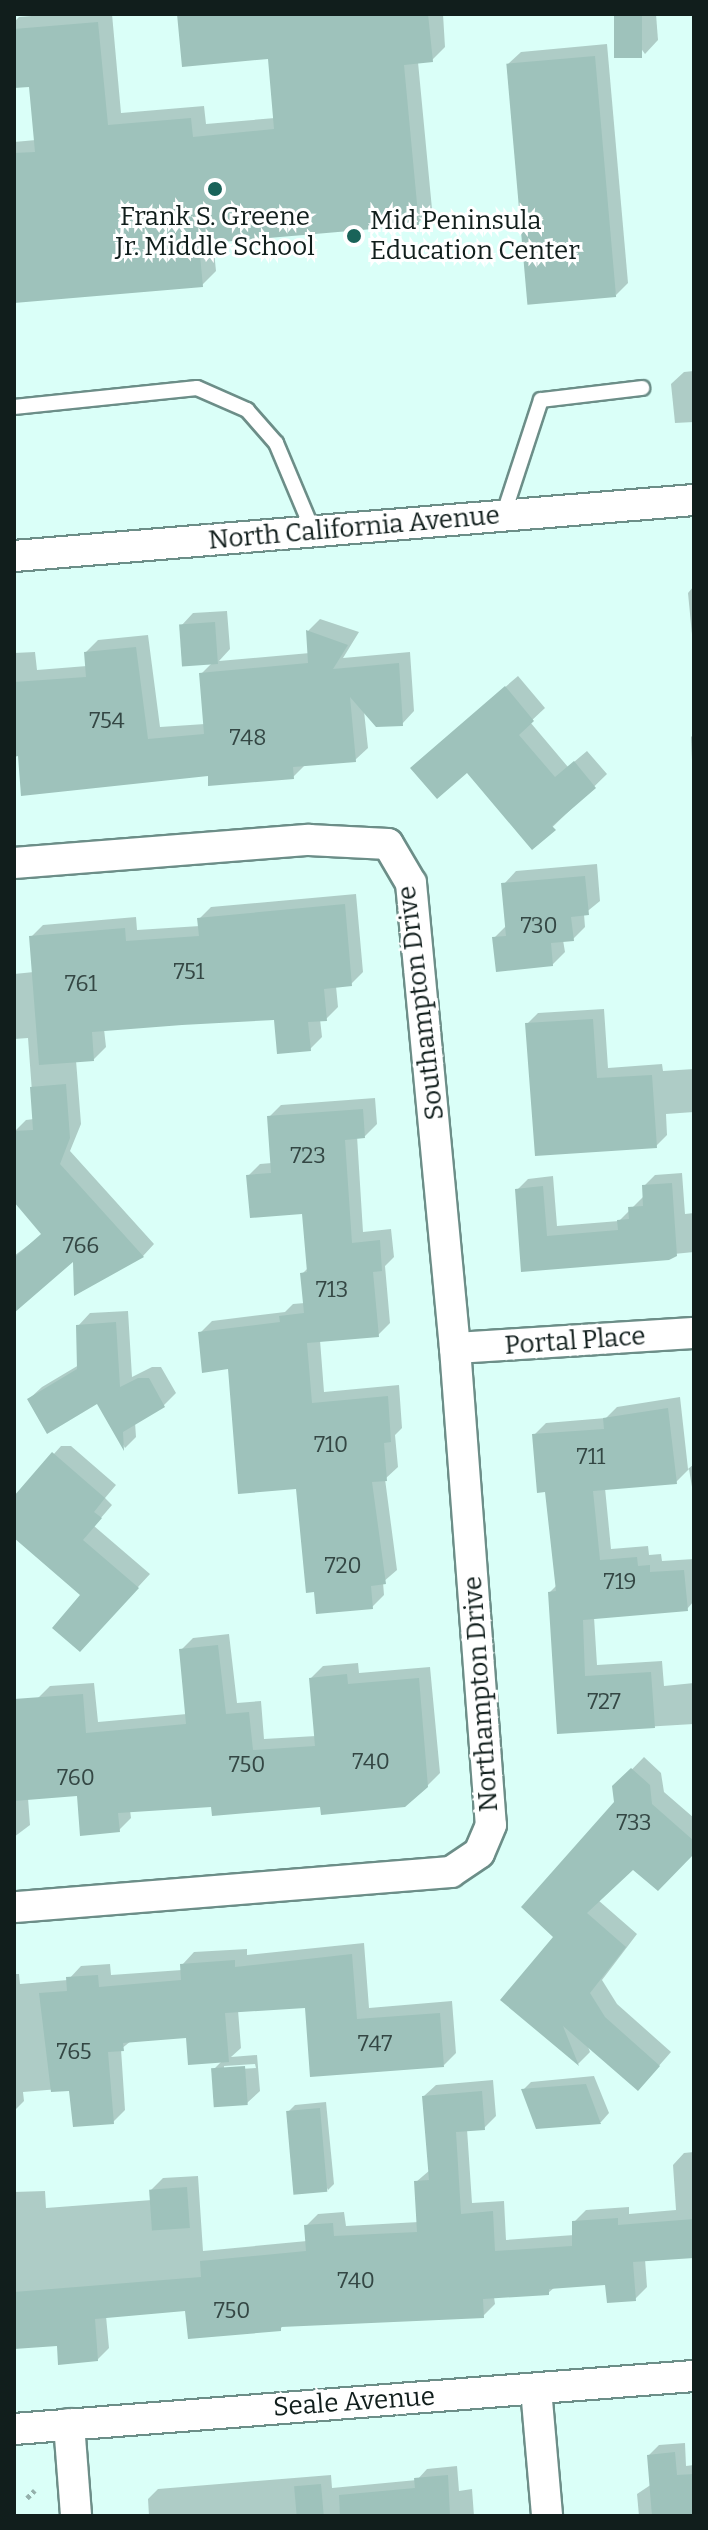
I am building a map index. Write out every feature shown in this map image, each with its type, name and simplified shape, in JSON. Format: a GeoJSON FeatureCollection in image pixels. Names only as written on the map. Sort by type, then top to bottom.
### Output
{"type":"FeatureCollection","features":[{"type":"Feature","properties":{"kind":"street","name":"North California Avenue"},"geometry":{"type":"LineString","coordinates":[[14,556],[694,500]]}},
{"type":"Feature","properties":{"kind":"street","name":"Southampton Drive"},"geometry":{"type":"LineString","coordinates":[[14,863],[309,840],[388,844],[411,883],[455,1348]]}},
{"type":"Feature","properties":{"kind":"street","name":"Portal Place"},"geometry":{"type":"LineString","coordinates":[[455,1348],[694,1333]]}},
{"type":"Feature","properties":{"kind":"street","name":"Northampton Drive"},"geometry":{"type":"LineString","coordinates":[[14,1907],[451,1872],[479,1853],[491,1825],[455,1348]]}},
{"type":"Feature","properties":{"kind":"street","name":"Seale Avenue"},"geometry":{"type":"LineString","coordinates":[[14,2429],[694,2376]]}},
{"type":"Feature","properties":{"kind":"street"},"geometry":{"type":"LineString","coordinates":[[536,2389],[547,2516]]}},
{"type":"Feature","properties":{"kind":"street"},"geometry":{"type":"LineString","coordinates":[[69,2424],[76,2516]]}},
{"type":"Feature","properties":{"kind":"lane"},"geometry":{"type":"LineString","coordinates":[[14,407],[197,388],[247,410],[276,443],[313,532]]}},
{"type":"Feature","properties":{"kind":"lane"},"geometry":{"type":"LineString","coordinates":[[503,516],[541,400],[642,388]]}},
{"type":"Feature","properties":{"kind":"path"},"geometry":{"type":"LineString","coordinates":[[27,2498],[35,2490]]}},
{"type":"Feature","properties":{"kind":"building","name":"Frank S. Greene Jr. Middle School"},"geometry":{"type":"Polygon","coordinates":[[[177,14],[428,14],[433,62],[404,65],[419,225],[199,244],[203,287],[14,303],[14,153],[35,152],[29,87],[14,88],[14,29],[98,22],[108,125],[191,118],[193,137],[274,129],[268,59],[182,67],[177,14]]]}},
{"type":"Feature","properties":{"kind":"building"},"geometry":{"type":"Polygon","coordinates":[[[614,14],[642,14],[642,58],[614,58],[614,14]]]}},
{"type":"Feature","properties":{"kind":"building"},"geometry":{"type":"Polygon","coordinates":[[[595,56],[616,297],[527,305],[506,64],[595,56]]]}},
{"type":"Feature","properties":{"kind":"building"},"geometry":{"type":"Polygon","coordinates":[[[215,622],[218,664],[182,666],[179,625],[215,622]]]}},
{"type":"Feature","properties":{"kind":"building"},"geometry":{"type":"Polygon","coordinates":[[[306,630],[348,645],[333,669],[399,663],[403,726],[376,727],[350,697],[356,762],[293,767],[294,779],[208,786],[208,776],[21,796],[18,756],[14,757],[14,682],[86,677],[84,652],[136,647],[148,739],[204,734],[199,673],[308,663],[306,630]]]}},
{"type":"Feature","properties":{"kind":"building"},"geometry":{"type":"Polygon","coordinates":[[[505,686],[534,721],[519,735],[555,777],[574,761],[596,788],[552,826],[556,830],[532,850],[467,773],[437,799],[410,768],[505,686]]]}},
{"type":"Feature","properties":{"kind":"building"},"geometry":{"type":"Polygon","coordinates":[[[585,876],[589,915],[571,917],[574,941],[551,943],[553,966],[496,972],[492,937],[506,936],[501,883],[585,876]]]}},
{"type":"Feature","properties":{"kind":"building"},"geometry":{"type":"Polygon","coordinates":[[[345,904],[352,986],[324,989],[327,1021],[308,1022],[311,1051],[277,1054],[274,1020],[92,1032],[94,1061],[39,1065],[29,936],[125,928],[126,941],[199,936],[197,918],[345,904]]]}},
{"type":"Feature","properties":{"kind":"building"},"geometry":{"type":"Polygon","coordinates":[[[593,1019],[597,1078],[652,1075],[657,1148],[535,1156],[525,1023],[593,1019]]]}},
{"type":"Feature","properties":{"kind":"building"},"geometry":{"type":"Polygon","coordinates":[[[66,1084],[70,1138],[60,1164],[144,1257],[74,1296],[73,1262],[14,1313],[14,1258],[41,1234],[14,1202],[14,1131],[33,1130],[30,1087],[66,1084]]]}},
{"type":"Feature","properties":{"kind":"building"},"geometry":{"type":"Polygon","coordinates":[[[363,1109],[365,1138],[345,1140],[352,1243],[380,1240],[382,1271],[373,1272],[379,1337],[307,1343],[312,1403],[388,1396],[391,1442],[384,1443],[387,1481],[372,1482],[386,1584],[371,1586],[373,1609],[316,1614],[314,1592],[306,1593],[296,1489],[238,1494],[228,1369],[202,1373],[198,1332],[280,1322],[279,1316],[304,1313],[300,1273],[307,1272],[302,1214],[250,1218],[246,1175],[271,1173],[267,1116],[363,1109]]]}},
{"type":"Feature","properties":{"kind":"building"},"geometry":{"type":"Polygon","coordinates":[[[672,1183],[677,1256],[669,1260],[521,1272],[515,1189],[543,1186],[547,1236],[618,1230],[617,1220],[629,1219],[628,1207],[643,1206],[642,1185],[672,1183]]]}},
{"type":"Feature","properties":{"kind":"building"},"geometry":{"type":"Polygon","coordinates":[[[116,1322],[120,1387],[138,1378],[149,1378],[165,1407],[123,1432],[124,1451],[97,1404],[47,1434],[27,1399],[77,1369],[76,1325],[116,1322]]]}},
{"type":"Feature","properties":{"kind":"building"},"geometry":{"type":"Polygon","coordinates":[[[668,1408],[677,1484],[593,1491],[600,1560],[637,1557],[638,1566],[650,1565],[650,1572],[684,1570],[688,1611],[583,1620],[585,1676],[651,1672],[655,1728],[557,1734],[548,1592],[556,1591],[545,1492],[537,1493],[532,1434],[604,1429],[603,1418],[668,1408]]]}},
{"type":"Feature","properties":{"kind":"building"},"geometry":{"type":"Polygon","coordinates":[[[52,1452],[105,1498],[94,1512],[102,1518],[83,1540],[139,1588],[80,1652],[52,1628],[80,1595],[14,1538],[14,1496],[52,1452]]]}},
{"type":"Feature","properties":{"kind":"building"},"geometry":{"type":"Polygon","coordinates":[[[218,1645],[226,1714],[249,1712],[253,1750],[315,1746],[309,1678],[347,1674],[348,1684],[419,1678],[428,1787],[405,1807],[321,1815],[320,1807],[212,1816],[211,1807],[118,1813],[120,1832],[80,1836],[77,1796],[14,1801],[14,1699],[83,1694],[86,1733],[186,1724],[179,1649],[218,1645]]]}},
{"type":"Feature","properties":{"kind":"building"},"geometry":{"type":"Polygon","coordinates":[[[631,1768],[650,1785],[652,1804],[694,1841],[694,1854],[658,1891],[633,1870],[587,1913],[626,1947],[590,1993],[605,2017],[660,2066],[638,2091],[563,2026],[579,2066],[500,2000],[553,1937],[521,1907],[614,1802],[612,1786],[631,1768]]]}},
{"type":"Feature","properties":{"kind":"building"},"geometry":{"type":"Polygon","coordinates":[[[352,1954],[357,2019],[440,2013],[444,2067],[310,2077],[305,2008],[225,2013],[229,2062],[188,2065],[186,2038],[123,2043],[124,2051],[108,2052],[114,2124],[73,2127],[69,2091],[51,2092],[39,1993],[67,1991],[66,1977],[98,1975],[99,1987],[181,1980],[180,1964],[235,1960],[235,1967],[352,1954]]]}},
{"type":"Feature","properties":{"kind":"building"},"geometry":{"type":"Polygon","coordinates":[[[245,2066],[248,2105],[214,2107],[211,2068],[245,2066]]]}},
{"type":"Feature","properties":{"kind":"building"},"geometry":{"type":"Polygon","coordinates":[[[586,2084],[601,2124],[536,2129],[521,2089],[586,2084]]]}},
{"type":"Feature","properties":{"kind":"building"},"geometry":{"type":"Polygon","coordinates":[[[482,2091],[485,2130],[456,2132],[461,2214],[493,2211],[495,2251],[572,2246],[572,2221],[618,2218],[618,2225],[694,2219],[694,2258],[633,2262],[636,2301],[607,2303],[605,2285],[549,2289],[549,2295],[483,2299],[484,2318],[281,2327],[281,2331],[188,2339],[185,2311],[95,2319],[98,2361],[58,2365],[57,2346],[14,2349],[14,2292],[201,2277],[200,2261],[306,2251],[304,2225],[333,2223],[334,2236],[417,2232],[414,2181],[429,2180],[422,2096],[482,2091]]]}},
{"type":"Feature","properties":{"kind":"building"},"geometry":{"type":"Polygon","coordinates":[[[320,2108],[327,2192],[293,2195],[286,2111],[320,2108]]]}},
{"type":"Feature","properties":{"kind":"building"},"geometry":{"type":"Polygon","coordinates":[[[187,2187],[190,2228],[152,2231],[149,2190],[187,2187]]]}},
{"type":"Feature","properties":{"kind":"building"},"geometry":{"type":"Polygon","coordinates":[[[675,2452],[677,2475],[694,2474],[694,2516],[652,2516],[647,2455],[675,2452]]]}},
{"type":"Feature","properties":{"kind":"building"},"geometry":{"type":"Polygon","coordinates":[[[448,2475],[450,2516],[340,2516],[339,2495],[415,2488],[414,2478],[448,2475]]]}},
{"type":"Feature","properties":{"kind":"building"},"geometry":{"type":"Polygon","coordinates":[[[321,2484],[324,2516],[297,2516],[294,2486],[321,2484]]]}},
{"type":"Feature","properties":{"kind":"place","name":"Frank S. Greene Jr. Middle School"},"geometry":{"type":"Point","coordinates":[215,189]}},
{"type":"Feature","properties":{"kind":"place","name":"Mid Peninsula Education Center"},"geometry":{"type":"Point","coordinates":[354,236]}}]}
